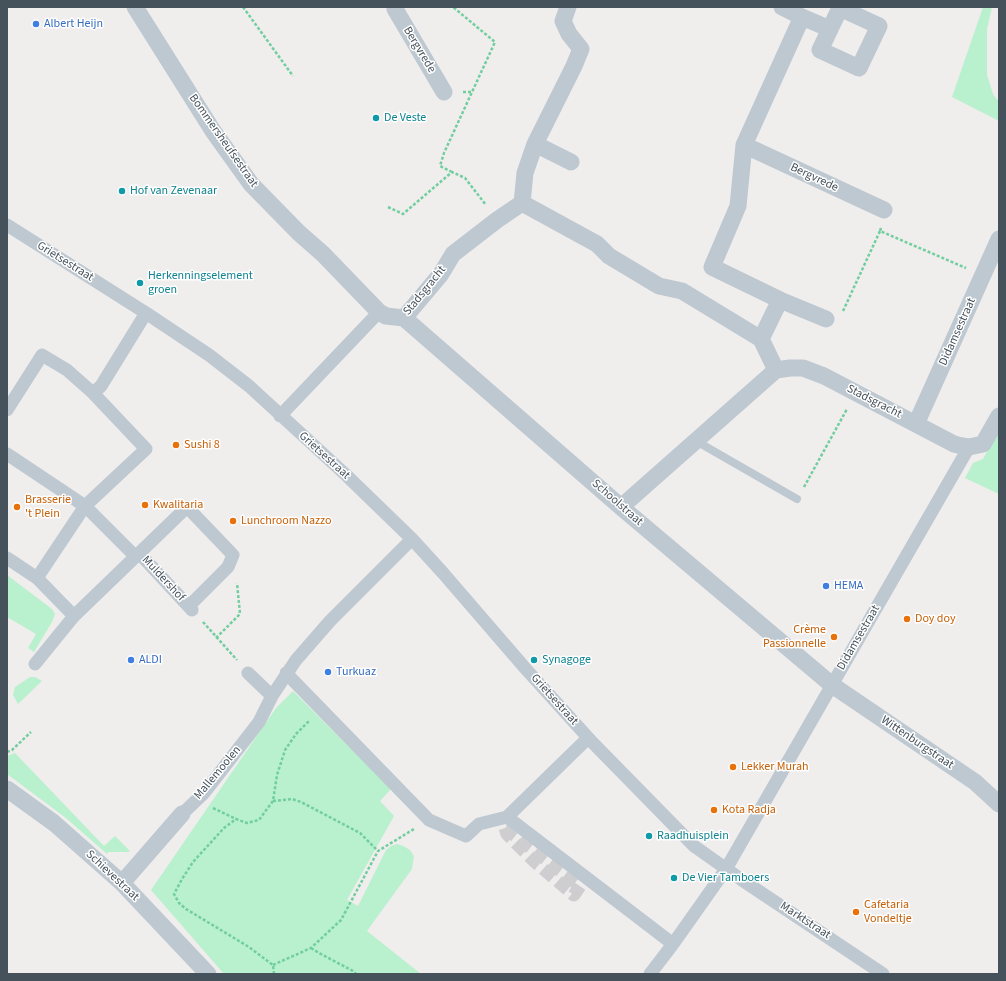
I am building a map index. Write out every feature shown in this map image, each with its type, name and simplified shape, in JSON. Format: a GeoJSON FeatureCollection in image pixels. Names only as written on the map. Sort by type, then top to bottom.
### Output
{"type":"FeatureCollection","features":[{"type":"Feature","properties":{"kind":"street","name":"Bommersheufsestraat"},"geometry":{"type":"LineString","coordinates":[[135,7],[213,131],[251,184],[299,233],[323,254],[379,312]]}},
{"type":"Feature","properties":{"kind":"street","name":"Bergvrede"},"geometry":{"type":"LineString","coordinates":[[396,7],[444,92]]}},
{"type":"Feature","properties":{"kind":"street"},"geometry":{"type":"LineString","coordinates":[[568,7],[563,21],[569,34],[580,49],[574,66],[535,144],[525,173],[522,203],[596,244],[609,256],[659,286],[682,291],[761,340],[776,370],[621,508]]}},
{"type":"Feature","properties":{"kind":"street"},"geometry":{"type":"LineString","coordinates":[[782,7],[830,29]]}},
{"type":"Feature","properties":{"kind":"street"},"geometry":{"type":"LineString","coordinates":[[802,17],[744,145],[738,206],[712,267],[780,300],[826,319]]}},
{"type":"Feature","properties":{"kind":"street"},"geometry":{"type":"LineString","coordinates":[[535,144],[571,162]]}},
{"type":"Feature","properties":{"kind":"street","name":"Bergvrede"},"geometry":{"type":"LineString","coordinates":[[744,145],[884,210]]}},
{"type":"Feature","properties":{"kind":"street","name":"Stadsgracht"},"geometry":{"type":"LineString","coordinates":[[379,312],[386,316],[404,318],[441,274],[454,254],[497,220],[522,203]]}},
{"type":"Feature","properties":{"kind":"street","name":"Grietsestraat"},"geometry":{"type":"LineString","coordinates":[[7,225],[146,313],[209,355],[249,386],[346,475],[412,539],[590,740]]}},
{"type":"Feature","properties":{"kind":"street","name":"Didamsestraat"},"geometry":{"type":"LineString","coordinates":[[916,424],[999,240]]}},
{"type":"Feature","properties":{"kind":"street"},"geometry":{"type":"LineString","coordinates":[[761,340],[780,300]]}},
{"type":"Feature","properties":{"kind":"street"},"geometry":{"type":"LineString","coordinates":[[280,416],[379,312]]}},
{"type":"Feature","properties":{"kind":"street"},"geometry":{"type":"LineString","coordinates":[[93,393],[101,386],[146,313]]}},
{"type":"Feature","properties":{"kind":"street","name":"Schoolstraat"},"geometry":{"type":"LineString","coordinates":[[404,318],[621,508],[832,685]]}},
{"type":"Feature","properties":{"kind":"street"},"geometry":{"type":"LineString","coordinates":[[7,410],[42,355],[67,370],[93,393],[146,449],[85,506],[37,578]]}},
{"type":"Feature","properties":{"kind":"street","name":"Stadsgracht"},"geometry":{"type":"LineString","coordinates":[[776,370],[803,368],[824,376],[954,444],[969,447]]}},
{"type":"Feature","properties":{"kind":"street"},"geometry":{"type":"LineString","coordinates":[[969,447],[982,444],[999,416]]}},
{"type":"Feature","properties":{"kind":"street","name":"Didamsestraat"},"geometry":{"type":"LineString","coordinates":[[726,869],[969,447]]}},
{"type":"Feature","properties":{"kind":"street","name":"Muldershof"},"geometry":{"type":"LineString","coordinates":[[7,454],[85,506],[190,608],[230,570],[233,555],[187,507],[138,556]]}},
{"type":"Feature","properties":{"kind":"street","name":"Mallemoolen"},"geometry":{"type":"LineString","coordinates":[[122,883],[182,814],[204,793],[260,722],[272,696],[296,660],[330,621],[412,539]]}},
{"type":"Feature","properties":{"kind":"street"},"geometry":{"type":"LineString","coordinates":[[35,664],[74,616],[138,556]]}},
{"type":"Feature","properties":{"kind":"street"},"geometry":{"type":"LineString","coordinates":[[7,558],[37,578],[74,616]]}},
{"type":"Feature","properties":{"kind":"street"},"geometry":{"type":"LineString","coordinates":[[248,673],[272,696]]}},
{"type":"Feature","properties":{"kind":"street"},"geometry":{"type":"LineString","coordinates":[[286,673],[322,708],[430,820],[466,836],[479,824],[507,817],[590,740],[694,846],[726,869],[650,974]]}},
{"type":"Feature","properties":{"kind":"street","name":"Wittenburgstraat"},"geometry":{"type":"LineString","coordinates":[[832,685],[975,782],[999,804]]}},
{"type":"Feature","properties":{"kind":"street","name":"Schievestraat"},"geometry":{"type":"LineString","coordinates":[[7,789],[54,823],[122,883],[208,974]]}},
{"type":"Feature","properties":{"kind":"street"},"geometry":{"type":"LineString","coordinates":[[507,817],[673,944]]}},
{"type":"Feature","properties":{"kind":"street","name":"Marktstraat"},"geometry":{"type":"LineString","coordinates":[[726,869],[879,973]]}},
{"type":"Feature","properties":{"kind":"lane"},"geometry":{"type":"LineString","coordinates":[[696,440],[797,499]]}},
{"type":"Feature","properties":{"kind":"path"},"geometry":{"type":"LineString","coordinates":[[243,7],[293,76]]}},
{"type":"Feature","properties":{"kind":"path"},"geometry":{"type":"LineString","coordinates":[[453,7],[495,42],[444,153],[440,166],[465,178],[497,220]]}},
{"type":"Feature","properties":{"kind":"path"},"geometry":{"type":"LineString","coordinates":[[388,206],[403,214],[452,172]]}},
{"type":"Feature","properties":{"kind":"path"},"geometry":{"type":"LineString","coordinates":[[826,319],[837,325],[890,213],[884,210]]}},
{"type":"Feature","properties":{"kind":"path"},"geometry":{"type":"LineString","coordinates":[[880,232],[983,276]]}},
{"type":"Feature","properties":{"kind":"path"},"geometry":{"type":"LineString","coordinates":[[797,499],[856,393]]}},
{"type":"Feature","properties":{"kind":"path"},"geometry":{"type":"LineString","coordinates":[[230,570],[236,577],[240,614],[216,638],[248,673]]}},
{"type":"Feature","properties":{"kind":"path"},"geometry":{"type":"LineString","coordinates":[[197,800],[247,823],[258,820],[273,801],[277,775],[285,750],[296,734],[322,708]]}},
{"type":"Feature","properties":{"kind":"path"},"geometry":{"type":"LineString","coordinates":[[7,752],[12,750],[31,732]]}},
{"type":"Feature","properties":{"kind":"path"},"geometry":{"type":"LineString","coordinates":[[273,801],[292,799],[301,802],[360,833],[378,851]]}},
{"type":"Feature","properties":{"kind":"path"},"geometry":{"type":"LineString","coordinates":[[236,819],[224,828],[193,862],[174,894],[179,903],[186,909],[249,947],[273,965],[274,974]]}},
{"type":"Feature","properties":{"kind":"path"},"geometry":{"type":"LineString","coordinates":[[273,965],[311,948],[341,920],[378,851],[430,820]]}},
{"type":"Feature","properties":{"kind":"path"},"geometry":{"type":"LineString","coordinates":[[311,948],[356,974]]}},
{"type":"Feature","properties":{"kind":"green space"},"geometry":{"type":"Polygon","coordinates":[[[983,7],[992,7],[987,29],[987,75],[993,94],[999,102],[999,121],[952,97],[983,7]]]}},
{"type":"Feature","properties":{"kind":"green space"},"geometry":{"type":"Polygon","coordinates":[[[999,428],[999,494],[965,478],[973,463],[983,459],[999,428]]]}},
{"type":"Feature","properties":{"kind":"green space"},"geometry":{"type":"Polygon","coordinates":[[[7,575],[52,609],[55,614],[52,622],[34,652],[28,648],[36,634],[7,617],[7,575]]]}},
{"type":"Feature","properties":{"kind":"green space"},"geometry":{"type":"Polygon","coordinates":[[[30,677],[35,677],[42,681],[18,704],[13,695],[15,687],[30,677]]]}},
{"type":"Feature","properties":{"kind":"green space"},"geometry":{"type":"Polygon","coordinates":[[[293,691],[391,789],[380,801],[394,816],[347,900],[358,906],[386,850],[391,846],[397,844],[410,850],[414,856],[412,869],[367,931],[421,974],[224,974],[151,890],[276,708],[293,691]]]}},
{"type":"Feature","properties":{"kind":"green space"},"geometry":{"type":"Polygon","coordinates":[[[15,753],[104,846],[115,836],[130,851],[108,852],[107,854],[66,818],[7,774],[7,756],[15,753]]]}},
{"type":"Feature","properties":{"kind":"tunnel"},"geometry":{"type":"LineString","coordinates":[[505,828],[580,886],[574,895],[534,861],[507,834],[505,828]]}},
{"type":"Feature","properties":{"kind":"place","name":"Albert Heijn"},"geometry":{"type":"Point","coordinates":[36,24]}},
{"type":"Feature","properties":{"kind":"place","name":"De Veste"},"geometry":{"type":"Point","coordinates":[376,118]}},
{"type":"Feature","properties":{"kind":"place","name":"Hof van Zevenaar"},"geometry":{"type":"Point","coordinates":[122,191]}},
{"type":"Feature","properties":{"kind":"place","name":"Herkenningselement groen"},"geometry":{"type":"Point","coordinates":[140,283]}},
{"type":"Feature","properties":{"kind":"place","name":"Sushi 8"},"geometry":{"type":"Point","coordinates":[176,445]}},
{"type":"Feature","properties":{"kind":"place","name":"Kwalitaria"},"geometry":{"type":"Point","coordinates":[145,505]}},
{"type":"Feature","properties":{"kind":"place","name":"Brasserie 't Plein"},"geometry":{"type":"Point","coordinates":[17,507]}},
{"type":"Feature","properties":{"kind":"place","name":"Lunchroom Nazzo"},"geometry":{"type":"Point","coordinates":[233,521]}},
{"type":"Feature","properties":{"kind":"place","name":"HEMA"},"geometry":{"type":"Point","coordinates":[826,586]}},
{"type":"Feature","properties":{"kind":"place","name":"Doy doy"},"geometry":{"type":"Point","coordinates":[907,619]}},
{"type":"Feature","properties":{"kind":"place","name":"Crème Passionnelle"},"geometry":{"type":"Point","coordinates":[834,637]}},
{"type":"Feature","properties":{"kind":"place","name":"ALDI"},"geometry":{"type":"Point","coordinates":[131,660]}},
{"type":"Feature","properties":{"kind":"place","name":"Synagoge"},"geometry":{"type":"Point","coordinates":[534,660]}},
{"type":"Feature","properties":{"kind":"place","name":"Turkuaz"},"geometry":{"type":"Point","coordinates":[328,672]}},
{"type":"Feature","properties":{"kind":"place","name":"Lekker Murah"},"geometry":{"type":"Point","coordinates":[733,767]}},
{"type":"Feature","properties":{"kind":"place","name":"Kota Radja"},"geometry":{"type":"Point","coordinates":[714,810]}},
{"type":"Feature","properties":{"kind":"place","name":"Raadhuisplein"},"geometry":{"type":"Point","coordinates":[649,836]}},
{"type":"Feature","properties":{"kind":"place","name":"De Vier Tamboers"},"geometry":{"type":"Point","coordinates":[674,878]}},
{"type":"Feature","properties":{"kind":"place","name":"Cafetaria Vondeltje"},"geometry":{"type":"Point","coordinates":[856,912]}}]}
